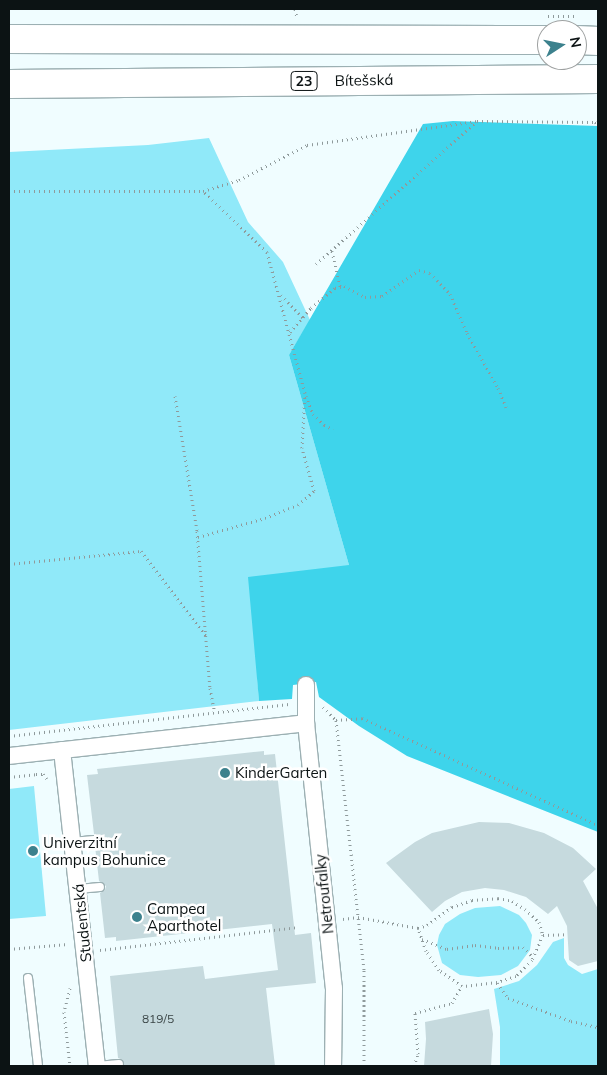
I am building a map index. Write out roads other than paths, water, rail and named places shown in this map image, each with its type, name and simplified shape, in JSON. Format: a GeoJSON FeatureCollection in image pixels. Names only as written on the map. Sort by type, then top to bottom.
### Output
{"type":"FeatureCollection","features":[{"type":"Feature","properties":{"kind":"highway"},"geometry":{"type":"LineString","coordinates":[[9,39],[537,40]]}},
{"type":"Feature","properties":{"kind":"highway","name":"Bítešská"},"geometry":{"type":"LineString","coordinates":[[9,84],[598,78]]}},
{"type":"Feature","properties":{"kind":"street","name":"Netroufalky"},"geometry":{"type":"LineString","coordinates":[[306,685],[306,723],[334,988],[333,1066]]}},
{"type":"Feature","properties":{"kind":"street"},"geometry":{"type":"LineString","coordinates":[[9,756],[306,723]]}},
{"type":"Feature","properties":{"kind":"street","name":"Studentská"},"geometry":{"type":"LineString","coordinates":[[62,750],[78,890],[90,947],[97,1066]]}},
{"type":"Feature","properties":{"kind":"lane"},"geometry":{"type":"LineString","coordinates":[[72,842],[94,840]]}},
{"type":"Feature","properties":{"kind":"lane"},"geometry":{"type":"LineString","coordinates":[[78,890],[100,887]]}},
{"type":"Feature","properties":{"kind":"lane"},"geometry":{"type":"LineString","coordinates":[[28,978],[38,1066]]}},
{"type":"Feature","properties":{"kind":"lane"},"geometry":{"type":"LineString","coordinates":[[97,1066],[119,1064]]}},
{"type":"Feature","properties":{"kind":"place","name":"KinderGarten"},"geometry":{"type":"Point","coordinates":[225,773]}},
{"type":"Feature","properties":{"kind":"place","name":"Univerzitní kampus Bohunice"},"geometry":{"type":"Point","coordinates":[33,851]}},
{"type":"Feature","properties":{"kind":"place","name":"Campea Aparthotel"},"geometry":{"type":"Point","coordinates":[137,917]}}]}
